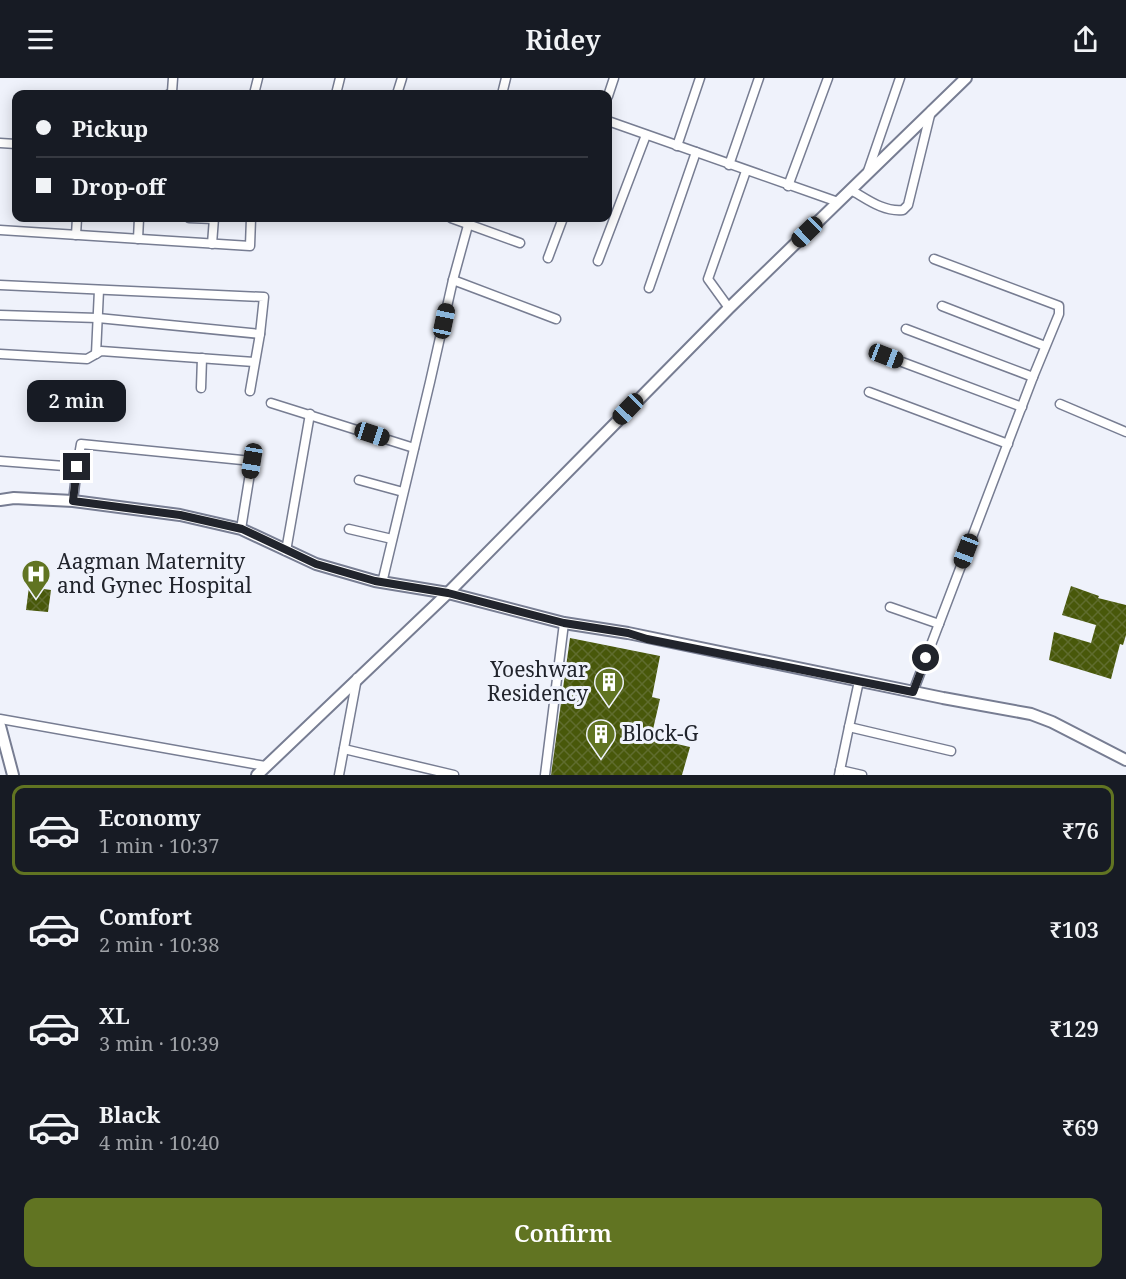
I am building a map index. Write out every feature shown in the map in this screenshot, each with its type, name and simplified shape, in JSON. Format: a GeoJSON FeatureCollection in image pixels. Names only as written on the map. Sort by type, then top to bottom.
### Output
{"type":"FeatureCollection","features":[{"type":"Feature","properties":{"kind":"street"},"geometry":{"type":"LineString","coordinates":[[677,146],[700,78]]}},
{"type":"Feature","properties":{"kind":"street"},"geometry":{"type":"LineString","coordinates":[[729,165],[759,78]]}},
{"type":"Feature","properties":{"kind":"street"},"geometry":{"type":"LineString","coordinates":[[788,186],[828,78]]}},
{"type":"Feature","properties":{"kind":"street"},"geometry":{"type":"LineString","coordinates":[[868,172],[900,78]]}},
{"type":"Feature","properties":{"kind":"street"},"geometry":{"type":"LineString","coordinates":[[257,775],[357,677],[448,593],[729,308],[966,78]]}},
{"type":"Feature","properties":{"kind":"street"},"geometry":{"type":"LineString","coordinates":[[851,190],[882,207],[895,211],[903,210],[908,205],[931,111]]}},
{"type":"Feature","properties":{"kind":"street"},"geometry":{"type":"LineString","coordinates":[[612,122],[838,202]]}},
{"type":"Feature","properties":{"kind":"street"},"geometry":{"type":"LineString","coordinates":[[598,261],[646,135]]}},
{"type":"Feature","properties":{"kind":"street"},"geometry":{"type":"LineString","coordinates":[[649,288],[696,152]]}},
{"type":"Feature","properties":{"kind":"street"},"geometry":{"type":"LineString","coordinates":[[729,308],[708,279],[746,171]]}},
{"type":"Feature","properties":{"kind":"street"},"geometry":{"type":"LineString","coordinates":[[76,235],[77,222]]}},
{"type":"Feature","properties":{"kind":"street"},"geometry":{"type":"LineString","coordinates":[[138,239],[139,222]]}},
{"type":"Feature","properties":{"kind":"street"},"geometry":{"type":"LineString","coordinates":[[212,244],[214,222]]}},
{"type":"Feature","properties":{"kind":"street"},"geometry":{"type":"LineString","coordinates":[[0,230],[250,246],[251,222]]}},
{"type":"Feature","properties":{"kind":"street"},"geometry":{"type":"LineString","coordinates":[[382,583],[469,222]]}},
{"type":"Feature","properties":{"kind":"street"},"geometry":{"type":"LineString","coordinates":[[471,222],[520,243]]}},
{"type":"Feature","properties":{"kind":"street"},"geometry":{"type":"LineString","coordinates":[[548,258],[562,222]]}},
{"type":"Feature","properties":{"kind":"street"},"geometry":{"type":"LineString","coordinates":[[913,692],[1059,314],[1059,306],[934,259]]}},
{"type":"Feature","properties":{"kind":"street"},"geometry":{"type":"LineString","coordinates":[[453,280],[556,319]]}},
{"type":"Feature","properties":{"kind":"street"},"geometry":{"type":"LineString","coordinates":[[0,285],[264,297],[250,391]]}},
{"type":"Feature","properties":{"kind":"street"},"geometry":{"type":"LineString","coordinates":[[96,354],[99,290]]}},
{"type":"Feature","properties":{"kind":"street"},"geometry":{"type":"LineString","coordinates":[[942,306],[1045,346]]}},
{"type":"Feature","properties":{"kind":"street"},"geometry":{"type":"LineString","coordinates":[[0,315],[98,318],[260,334]]}},
{"type":"Feature","properties":{"kind":"street"},"geometry":{"type":"LineString","coordinates":[[906,328],[1033,377]]}},
{"type":"Feature","properties":{"kind":"street"},"geometry":{"type":"LineString","coordinates":[[0,354],[87,359],[101,351],[254,362]]}},
{"type":"Feature","properties":{"kind":"street"},"geometry":{"type":"LineString","coordinates":[[886,356],[1022,407]]}},
{"type":"Feature","properties":{"kind":"street"},"geometry":{"type":"LineString","coordinates":[[201,388],[202,358]]}},
{"type":"Feature","properties":{"kind":"street"},"geometry":{"type":"LineString","coordinates":[[869,392],[1008,444]]}},
{"type":"Feature","properties":{"kind":"street"},"geometry":{"type":"LineString","coordinates":[[271,403],[414,448]]}},
{"type":"Feature","properties":{"kind":"street"},"geometry":{"type":"LineString","coordinates":[[1060,404],[1126,432]]}},
{"type":"Feature","properties":{"kind":"street"},"geometry":{"type":"LineString","coordinates":[[286,551],[310,414]]}},
{"type":"Feature","properties":{"kind":"street"},"geometry":{"type":"LineString","coordinates":[[73,501],[81,444],[252,461],[242,529]]}},
{"type":"Feature","properties":{"kind":"street"},"geometry":{"type":"LineString","coordinates":[[0,461],[77,467]]}},
{"type":"Feature","properties":{"kind":"street"},"geometry":{"type":"LineString","coordinates":[[359,480],[403,492]]}},
{"type":"Feature","properties":{"kind":"street"},"geometry":{"type":"LineString","coordinates":[[0,500],[14,498],[73,501],[180,515],[242,529],[316,564],[382,583],[448,593],[564,623],[628,633],[1031,714],[1052,722],[1126,760]]}},
{"type":"Feature","properties":{"kind":"street"},"geometry":{"type":"LineString","coordinates":[[349,529],[392,539]]}},
{"type":"Feature","properties":{"kind":"street"},"geometry":{"type":"LineString","coordinates":[[890,606],[939,624]]}},
{"type":"Feature","properties":{"kind":"street"},"geometry":{"type":"LineString","coordinates":[[545,775],[564,623]]}},
{"type":"Feature","properties":{"kind":"street"},"geometry":{"type":"LineString","coordinates":[[339,775],[357,677]]}},
{"type":"Feature","properties":{"kind":"street"},"geometry":{"type":"LineString","coordinates":[[859,681],[839,772],[862,775]]}},
{"type":"Feature","properties":{"kind":"street"},"geometry":{"type":"LineString","coordinates":[[0,719],[265,766]]}},
{"type":"Feature","properties":{"kind":"street"},"geometry":{"type":"LineString","coordinates":[[0,726],[13,775]]}},
{"type":"Feature","properties":{"kind":"street"},"geometry":{"type":"LineString","coordinates":[[849,727],[951,751]]}},
{"type":"Feature","properties":{"kind":"street"},"geometry":{"type":"LineString","coordinates":[[344,749],[454,775]]}},
{"type":"Feature","properties":{"kind":"building"},"geometry":{"type":"Polygon","coordinates":[[[1071,586],[1099,596],[1098,598],[1126,605],[1126,635],[1123,645],[1120,644],[1111,679],[1049,660],[1054,632],[1091,643],[1096,625],[1062,615],[1071,586]]]}},
{"type":"Feature","properties":{"kind":"building"},"geometry":{"type":"Polygon","coordinates":[[[29,587],[51,590],[48,612],[26,610],[29,587]]]}},
{"type":"Feature","properties":{"kind":"building","name":"Yoeshwar Residency"},"geometry":{"type":"Polygon","coordinates":[[[570,638],[660,656],[652,697],[660,699],[651,738],[690,747],[682,775],[551,775],[570,638]]]}},
{"type":"Feature","properties":{"kind":"place","name":"Aagman Maternity and Gynec Hospital"},"geometry":{"type":"Point","coordinates":[36,600]}},
{"type":"Feature","properties":{"kind":"place","name":"Yoeshwar Residency"},"geometry":{"type":"Point","coordinates":[609,708]}},
{"type":"Feature","properties":{"kind":"place","name":"Block-G"},"geometry":{"type":"Point","coordinates":[601,760]}},
{"type":"Feature","properties":{"kind":"route"},"geometry":{"type":"LineString","coordinates":[[77,467],[73,501],[180,515],[242,529],[316,564],[375,581],[448,593],[564,623],[628,633],[647,639],[913,692],[926,658]]}}]}
